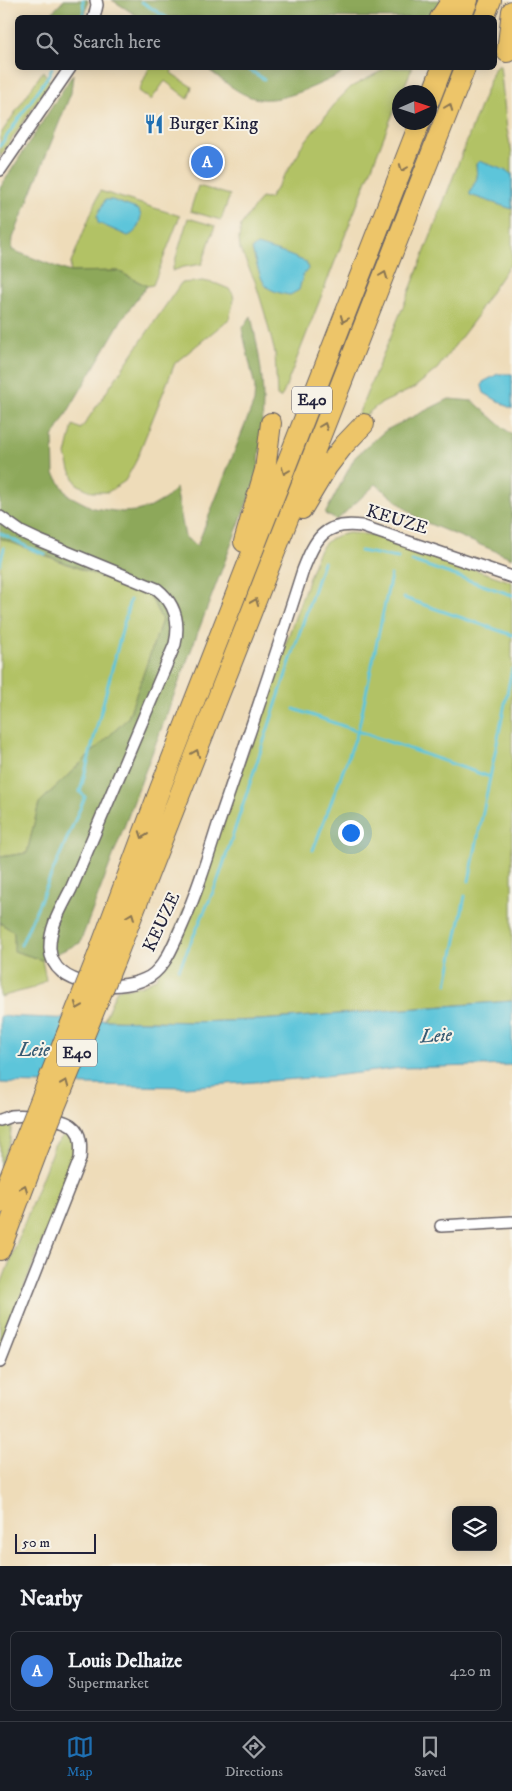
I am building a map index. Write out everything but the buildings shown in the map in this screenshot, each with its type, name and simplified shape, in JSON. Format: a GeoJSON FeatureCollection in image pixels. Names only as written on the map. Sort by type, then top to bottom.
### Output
{"type":"FeatureCollection","features":[{"type":"Feature","properties":{"kind":"highway"},"geometry":{"type":"LineString","coordinates":[[442,15],[452,0]]}},
{"type":"Feature","properties":{"kind":"highway"},"geometry":{"type":"LineString","coordinates":[[462,15],[468,0]]}},
{"type":"Feature","properties":{"kind":"highway"},"geometry":{"type":"LineString","coordinates":[[485,15],[491,0]]}},
{"type":"Feature","properties":{"kind":"highway"},"geometry":{"type":"LineString","coordinates":[[507,52],[512,11]]}},
{"type":"Feature","properties":{"kind":"highway"},"geometry":{"type":"LineString","coordinates":[[435,85],[441,70]]}},
{"type":"Feature","properties":{"kind":"highway","name":"E40"},"geometry":{"type":"LineString","coordinates":[[0,1250],[32,1143],[105,961],[281,537],[464,70]]}},
{"type":"Feature","properties":{"kind":"highway","name":"E40"},"geometry":{"type":"LineString","coordinates":[[105,961],[160,789],[417,130]]}},
{"type":"Feature","properties":{"kind":"highway"},"geometry":{"type":"LineString","coordinates":[[204,678],[265,470],[271,423]]}},
{"type":"Feature","properties":{"kind":"highway"},"geometry":{"type":"LineString","coordinates":[[281,537],[297,517],[327,467],[364,424]]}},
{"type":"Feature","properties":{"kind":"highway","name":"E40"},"geometry":{"type":"LineString","coordinates":[[0,1202],[32,1143]]}},
{"type":"Feature","properties":{"kind":"street"},"geometry":{"type":"LineString","coordinates":[[95,15],[96,0]]}},
{"type":"Feature","properties":{"kind":"street"},"geometry":{"type":"LineString","coordinates":[[0,170],[69,70]]}},
{"type":"Feature","properties":{"kind":"street","name":"KEUZE"},"geometry":{"type":"LineString","coordinates":[[0,517],[21,532],[38,540],[157,589],[173,605],[177,617],[178,631],[175,644],[53,926],[50,938],[50,951],[57,968],[75,980],[96,985],[123,984],[146,979],[156,973],[165,961],[174,943],[199,884],[303,570],[319,536],[327,530],[338,526],[349,524],[361,526],[512,576]]}},
{"type":"Feature","properties":{"kind":"street"},"geometry":{"type":"LineString","coordinates":[[0,1120],[12,1116],[30,1116],[72,1125],[80,1138],[80,1159],[0,1362]]}},
{"type":"Feature","properties":{"kind":"street"},"geometry":{"type":"LineString","coordinates":[[441,1226],[512,1222]]}},
{"type":"Feature","properties":{"kind":"green space"},"geometry":{"type":"Polygon","coordinates":[[[64,0],[88,0],[85,15],[50,15],[64,0]]]}},
{"type":"Feature","properties":{"kind":"green space"},"geometry":{"type":"Polygon","coordinates":[[[112,0],[442,0],[434,15],[136,15],[112,0]]]}},
{"type":"Feature","properties":{"kind":"green space"},"geometry":{"type":"Polygon","coordinates":[[[500,65],[507,130],[512,154],[512,264],[508,267],[479,310],[478,315],[437,369],[414,388],[378,405],[360,420],[357,417],[412,285],[494,70],[497,70],[497,66],[500,65]]]}},
{"type":"Feature","properties":{"kind":"green space"},"geometry":{"type":"Polygon","coordinates":[[[148,70],[172,70],[171,73],[192,87],[188,99],[165,81],[151,100],[139,91],[148,70]]]}},
{"type":"Feature","properties":{"kind":"green space"},"geometry":{"type":"Polygon","coordinates":[[[209,70],[350,70],[316,86],[273,99],[260,99],[248,96],[209,70]]]}},
{"type":"Feature","properties":{"kind":"green space"},"geometry":{"type":"Polygon","coordinates":[[[383,70],[411,70],[405,85],[392,85],[392,116],[280,398],[277,396],[275,353],[265,314],[255,281],[240,249],[241,225],[261,198],[270,198],[299,153],[300,148],[338,100],[351,87],[383,70]]]}},
{"type":"Feature","properties":{"kind":"green space"},"geometry":{"type":"Polygon","coordinates":[[[43,71],[50,82],[0,157],[0,135],[43,71]]]}},
{"type":"Feature","properties":{"kind":"green space"},"geometry":{"type":"Polygon","coordinates":[[[73,74],[71,93],[13,238],[12,250],[70,272],[118,271],[147,286],[122,319],[53,437],[54,474],[68,495],[93,508],[122,512],[151,507],[165,499],[176,488],[185,537],[197,546],[254,402],[255,387],[242,329],[251,316],[261,368],[263,409],[258,474],[80,943],[42,960],[14,951],[14,932],[0,923],[0,857],[27,853],[39,803],[128,718],[162,620],[150,595],[0,538],[0,188],[73,74]]]}},
{"type":"Feature","properties":{"kind":"green space"},"geometry":{"type":"Polygon","coordinates":[[[198,186],[230,195],[221,220],[190,211],[198,186]]]}},
{"type":"Feature","properties":{"kind":"green space"},"geometry":{"type":"Polygon","coordinates":[[[100,191],[180,216],[153,285],[147,286],[118,271],[70,272],[71,263],[100,191]]]}},
{"type":"Feature","properties":{"kind":"green space"},"geometry":{"type":"Polygon","coordinates":[[[188,218],[215,226],[202,264],[172,271],[188,218]]]}},
{"type":"Feature","properties":{"kind":"green space"},"geometry":{"type":"Polygon","coordinates":[[[203,281],[229,289],[233,294],[234,300],[229,319],[175,363],[135,463],[125,481],[108,492],[92,492],[77,484],[70,470],[66,455],[73,425],[81,429],[181,283],[203,281]]]}},
{"type":"Feature","properties":{"kind":"green space"},"geometry":{"type":"Polygon","coordinates":[[[449,399],[473,401],[512,435],[512,558],[420,520],[376,484],[337,520],[325,514],[355,457],[386,430],[449,399]]]}},
{"type":"Feature","properties":{"kind":"green space"},"geometry":{"type":"Polygon","coordinates":[[[349,533],[374,535],[512,582],[512,1001],[260,1020],[191,1022],[104,1020],[117,989],[137,986],[156,978],[240,773],[317,555],[323,545],[330,540],[349,533]]]}},
{"type":"Feature","properties":{"kind":"green space"},"geometry":{"type":"Polygon","coordinates":[[[0,538],[150,596],[162,620],[128,718],[39,803],[27,853],[0,857],[0,538]]]}},
{"type":"Feature","properties":{"kind":"green space"},"geometry":{"type":"Polygon","coordinates":[[[0,923],[14,932],[15,951],[42,960],[46,980],[33,988],[0,997],[0,923]]]}},
{"type":"Feature","properties":{"kind":"green space"},"geometry":{"type":"Polygon","coordinates":[[[12,1121],[10,1140],[0,1166],[0,1125],[12,1121]]]}},
{"type":"Feature","properties":{"kind":"green space"},"geometry":{"type":"Polygon","coordinates":[[[69,1129],[75,1139],[75,1157],[0,1349],[0,1287],[54,1146],[69,1129]]]}},
{"type":"Feature","properties":{"kind":"water"},"geometry":{"type":"Polygon","coordinates":[[[479,161],[507,171],[512,175],[512,209],[470,195],[477,178],[476,164],[479,161]]]}},
{"type":"Feature","properties":{"kind":"water"},"geometry":{"type":"Polygon","coordinates":[[[105,200],[112,200],[139,210],[141,216],[134,233],[128,236],[98,223],[97,216],[105,200]]]}},
{"type":"Feature","properties":{"kind":"water"},"geometry":{"type":"Polygon","coordinates":[[[257,245],[306,262],[308,269],[303,275],[299,290],[290,295],[267,287],[260,275],[252,249],[257,245]]]}},
{"type":"Feature","properties":{"kind":"water"},"geometry":{"type":"Polygon","coordinates":[[[498,374],[512,374],[512,409],[484,393],[483,382],[498,374]]]}},
{"type":"Feature","properties":{"kind":"water","name":"Leie"},"geometry":{"type":"Polygon","coordinates":[[[512,1001],[512,1065],[401,1068],[324,1077],[185,1087],[0,1083],[0,1016],[191,1022],[260,1020],[512,1001]]]}},
{"type":"Feature","properties":{"kind":"waterway"},"geometry":{"type":"LineString","coordinates":[[82,15],[83,0]]}},
{"type":"Feature","properties":{"kind":"waterway"},"geometry":{"type":"LineString","coordinates":[[142,2],[162,15]]}},
{"type":"Feature","properties":{"kind":"waterway"},"geometry":{"type":"LineString","coordinates":[[0,146],[51,70]]}},
{"type":"Feature","properties":{"kind":"waterway"},"geometry":{"type":"LineString","coordinates":[[249,70],[264,79]]}},
{"type":"Feature","properties":{"kind":"waterway"},"geometry":{"type":"LineString","coordinates":[[0,533],[45,554]]}},
{"type":"Feature","properties":{"kind":"waterway"},"geometry":{"type":"LineString","coordinates":[[0,564],[4,548]]}},
{"type":"Feature","properties":{"kind":"waterway"},"geometry":{"type":"LineString","coordinates":[[360,551],[398,558]]}},
{"type":"Feature","properties":{"kind":"waterway"},"geometry":{"type":"LineString","coordinates":[[412,561],[512,595]]}},
{"type":"Feature","properties":{"kind":"waterway"},"geometry":{"type":"LineString","coordinates":[[179,969],[217,883],[323,562]]}},
{"type":"Feature","properties":{"kind":"waterway"},"geometry":{"type":"LineString","coordinates":[[313,850],[358,731],[391,575]]}},
{"type":"Feature","properties":{"kind":"waterway"},"geometry":{"type":"LineString","coordinates":[[404,598],[512,635]]}},
{"type":"Feature","properties":{"kind":"waterway"},"geometry":{"type":"LineString","coordinates":[[21,945],[85,797],[80,792],[130,600]]}},
{"type":"Feature","properties":{"kind":"waterway"},"geometry":{"type":"LineString","coordinates":[[469,881],[512,669]]}},
{"type":"Feature","properties":{"kind":"waterway"},"geometry":{"type":"LineString","coordinates":[[294,709],[490,777]]}},
{"type":"Feature","properties":{"kind":"waterway"},"geometry":{"type":"LineString","coordinates":[[447,984],[465,896]]}},
{"type":"Feature","properties":{"kind":"place","name":"Burger King"},"geometry":{"type":"Point","coordinates":[154,124]}},
{"type":"Feature","properties":{"kind":"place","name":"Louis Delhaize"},"geometry":{"type":"Point","coordinates":[207,162]}}]}
